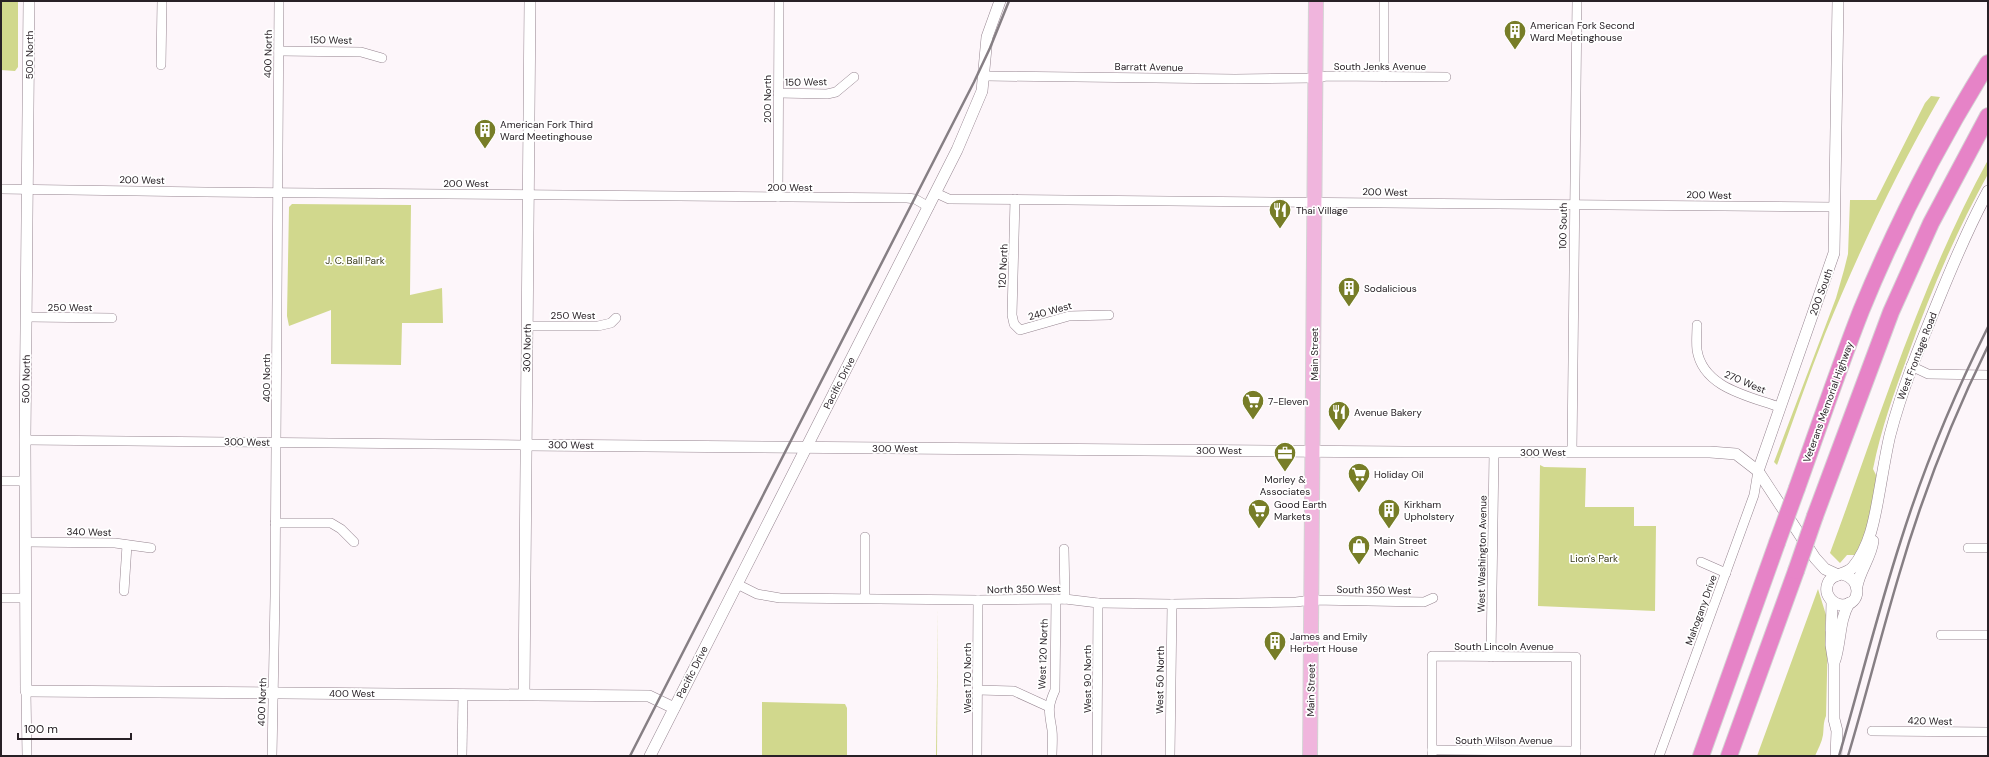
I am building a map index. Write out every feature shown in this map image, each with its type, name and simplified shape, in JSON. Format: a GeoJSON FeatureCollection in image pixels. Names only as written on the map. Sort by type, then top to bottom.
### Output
{"type":"FeatureCollection","features":[{"type":"Feature","properties":{"kind":"highway","name":"Veterans Memorial Highway"},"geometry":{"type":"LineString","coordinates":[[1701,756],[1856,326],[1889,248],[1934,156],[1988,63]]}},
{"type":"Feature","properties":{"kind":"highway"},"geometry":{"type":"LineString","coordinates":[[1729,756],[1815,516],[1893,306],[1940,204],[1988,116]]}},
{"type":"Feature","properties":{"kind":"main road","name":"Main Street"},"geometry":{"type":"LineString","coordinates":[[1310,756],[1314,78],[1316,1]]}},
{"type":"Feature","properties":{"kind":"street","name":"500 North"},"geometry":{"type":"LineString","coordinates":[[27,756],[25,440],[29,1]]}},
{"type":"Feature","properties":{"kind":"street"},"geometry":{"type":"LineString","coordinates":[[161,65],[162,1]]}},
{"type":"Feature","properties":{"kind":"street","name":"400 North"},"geometry":{"type":"LineString","coordinates":[[272,756],[274,693],[279,1]]}},
{"type":"Feature","properties":{"kind":"street","name":"300 North"},"geometry":{"type":"LineString","coordinates":[[524,694],[530,1]]}},
{"type":"Feature","properties":{"kind":"street","name":"200 North"},"geometry":{"type":"LineString","coordinates":[[778,197],[779,1]]}},
{"type":"Feature","properties":{"kind":"street","name":"Pacific Drive"},"geometry":{"type":"LineString","coordinates":[[650,756],[929,207],[978,103],[985,76],[987,37],[1000,1]]}},
{"type":"Feature","properties":{"kind":"street"},"geometry":{"type":"LineString","coordinates":[[1384,1],[1384,77]]}},
{"type":"Feature","properties":{"kind":"street","name":"100 South"},"geometry":{"type":"LineString","coordinates":[[1572,452],[1577,1]]}},
{"type":"Feature","properties":{"kind":"street","name":"200 South"},"geometry":{"type":"LineString","coordinates":[[1758,470],[1832,262],[1835,243],[1838,1]]}},
{"type":"Feature","properties":{"kind":"street","name":"150 West"},"geometry":{"type":"LineString","coordinates":[[279,50],[361,52],[382,58]]}},
{"type":"Feature","properties":{"kind":"street","name":"Barratt Avenue"},"geometry":{"type":"LineString","coordinates":[[985,76],[1314,78]]}},
{"type":"Feature","properties":{"kind":"street","name":"South Jenks Avenue"},"geometry":{"type":"LineString","coordinates":[[1314,78],[1327,76],[1446,77]]}},
{"type":"Feature","properties":{"kind":"street","name":"150 West"},"geometry":{"type":"LineString","coordinates":[[778,93],[827,94],[836,92],[854,77]]}},
{"type":"Feature","properties":{"kind":"street","name":"200 West"},"geometry":{"type":"LineString","coordinates":[[1,189],[278,193],[906,198],[915,199],[929,207]]}},
{"type":"Feature","properties":{"kind":"street","name":"West Frontage Road"},"geometry":{"type":"LineString","coordinates":[[1840,574],[1851,569],[1857,561],[1872,530],[1890,436],[1912,366],[1952,266],[1988,191]]}},
{"type":"Feature","properties":{"kind":"street","name":"200 West"},"geometry":{"type":"LineString","coordinates":[[936,193],[949,199],[1835,207]]}},
{"type":"Feature","properties":{"kind":"street","name":"120 North"},"geometry":{"type":"LineString","coordinates":[[1016,199],[1012,315],[1014,324],[1020,330]]}},
{"type":"Feature","properties":{"kind":"street","name":"240 West"},"geometry":{"type":"LineString","coordinates":[[1020,330],[1069,316],[1109,315]]}},
{"type":"Feature","properties":{"kind":"street","name":"250 West"},"geometry":{"type":"LineString","coordinates":[[27,317],[112,318]]}},
{"type":"Feature","properties":{"kind":"street","name":"250 West"},"geometry":{"type":"LineString","coordinates":[[527,326],[598,326],[611,324],[616,318]]}},
{"type":"Feature","properties":{"kind":"street","name":"270 West"},"geometry":{"type":"LineString","coordinates":[[1697,325],[1697,350],[1709,374],[1724,386],[1780,407]]}},
{"type":"Feature","properties":{"kind":"street"},"geometry":{"type":"LineString","coordinates":[[1912,366],[1928,374],[1988,375]]}},
{"type":"Feature","properties":{"kind":"street"},"geometry":{"type":"LineString","coordinates":[[1922,372],[1929,368],[1988,369]]}},
{"type":"Feature","properties":{"kind":"street","name":"300 West"},"geometry":{"type":"LineString","coordinates":[[25,440],[1494,452],[1710,452],[1736,454],[1758,470]]}},
{"type":"Feature","properties":{"kind":"street","name":"West Washington Avenue"},"geometry":{"type":"LineString","coordinates":[[1491,656],[1494,452]]}},
{"type":"Feature","properties":{"kind":"street"},"geometry":{"type":"LineString","coordinates":[[1758,470],[1815,558],[1825,569],[1848,575],[1854,579],[1857,586],[1857,592],[1854,599],[1849,603],[1842,605],[1832,601]]}},
{"type":"Feature","properties":{"kind":"street","name":"Mahogany Drive"},"geometry":{"type":"LineString","coordinates":[[1659,756],[1754,495],[1758,470]]}},
{"type":"Feature","properties":{"kind":"street"},"geometry":{"type":"LineString","coordinates":[[1,481],[25,482]]}},
{"type":"Feature","properties":{"kind":"street"},"geometry":{"type":"LineString","coordinates":[[275,523],[331,524],[341,529],[354,542]]}},
{"type":"Feature","properties":{"kind":"street","name":"West Frontage Road"},"geometry":{"type":"LineString","coordinates":[[1857,586],[1859,577],[1871,551],[1873,542],[1872,530]]}},
{"type":"Feature","properties":{"kind":"street"},"geometry":{"type":"LineString","coordinates":[[865,537],[865,598]]}},
{"type":"Feature","properties":{"kind":"street","name":"340 West"},"geometry":{"type":"LineString","coordinates":[[26,542],[115,543],[152,548]]}},
{"type":"Feature","properties":{"kind":"street"},"geometry":{"type":"LineString","coordinates":[[124,591],[127,545]]}},
{"type":"Feature","properties":{"kind":"street"},"geometry":{"type":"LineString","coordinates":[[1968,548],[1988,548]]}},
{"type":"Feature","properties":{"kind":"street","name":"West 120 North"},"geometry":{"type":"LineString","coordinates":[[1052,756],[1052,731],[1048,714],[1055,690],[1064,549]]}},
{"type":"Feature","properties":{"kind":"street"},"geometry":{"type":"LineString","coordinates":[[1815,558],[1815,565],[1827,586]]}},
{"type":"Feature","properties":{"kind":"street"},"geometry":{"type":"LineString","coordinates":[[1701,562],[1726,573]]}},
{"type":"Feature","properties":{"kind":"street"},"geometry":{"type":"LineString","coordinates":[[1836,756],[1837,731],[1834,719],[1834,664],[1831,645],[1832,601],[1827,593],[1827,586],[1830,580],[1840,574]]}},
{"type":"Feature","properties":{"kind":"street","name":"North 350 West"},"geometry":{"type":"LineString","coordinates":[[737,584],[757,594],[780,598],[978,600],[1060,599],[1098,603],[1172,604],[1296,602],[1312,600]]}},
{"type":"Feature","properties":{"kind":"street"},"geometry":{"type":"LineString","coordinates":[[1,598],[26,598]]}},
{"type":"Feature","properties":{"kind":"street","name":"South 350 West"},"geometry":{"type":"LineString","coordinates":[[1312,600],[1424,602],[1433,598]]}},
{"type":"Feature","properties":{"kind":"street","name":"West 170 North"},"geometry":{"type":"LineString","coordinates":[[977,756],[978,600]]}},
{"type":"Feature","properties":{"kind":"street","name":"West 90 North"},"geometry":{"type":"LineString","coordinates":[[1097,756],[1098,603]]}},
{"type":"Feature","properties":{"kind":"street"},"geometry":{"type":"LineString","coordinates":[[1834,664],[1839,646],[1840,623],[1849,603]]}},
{"type":"Feature","properties":{"kind":"street","name":"West 50 North"},"geometry":{"type":"LineString","coordinates":[[1170,756],[1172,604]]}},
{"type":"Feature","properties":{"kind":"street"},"geometry":{"type":"LineString","coordinates":[[1941,635],[1988,636]]}},
{"type":"Feature","properties":{"kind":"street","name":"South Lincoln Avenue"},"geometry":{"type":"LineString","coordinates":[[1432,753],[1432,656],[1576,657],[1576,753]]}},
{"type":"Feature","properties":{"kind":"street"},"geometry":{"type":"LineString","coordinates":[[978,690],[1014,691],[1049,707]]}},
{"type":"Feature","properties":{"kind":"street","name":"400 West"},"geometry":{"type":"LineString","coordinates":[[26,691],[649,696],[674,708]]}},
{"type":"Feature","properties":{"kind":"street"},"geometry":{"type":"LineString","coordinates":[[462,756],[463,694]]}},
{"type":"Feature","properties":{"kind":"street"},"geometry":{"type":"LineString","coordinates":[[1829,756],[1830,731],[1834,719]]}},
{"type":"Feature","properties":{"kind":"street","name":"420 West"},"geometry":{"type":"LineString","coordinates":[[1872,731],[1988,732]]}},
{"type":"Feature","properties":{"kind":"street","name":"South Wilson Avenue"},"geometry":{"type":"LineString","coordinates":[[1432,753],[1576,753]]}},
{"type":"Feature","properties":{"kind":"green space"},"geometry":{"type":"Polygon","coordinates":[[[1,1],[18,1],[18,67],[15,71],[1,70],[1,1]]]}},
{"type":"Feature","properties":{"kind":"green space"},"geometry":{"type":"Polygon","coordinates":[[[1931,96],[1940,97],[1893,184],[1851,273],[1819,350],[1777,465],[1774,462],[1836,298],[1844,270],[1848,254],[1850,200],[1876,200],[1925,103],[1931,96]]]}},
{"type":"Feature","properties":{"kind":"green space"},"geometry":{"type":"Polygon","coordinates":[[[1988,160],[1988,174],[1954,240],[1916,332],[1888,411],[1873,469],[1877,477],[1866,532],[1856,555],[1847,555],[1840,563],[1830,553],[1884,403],[1921,304],[1964,207],[1988,160]]]}},
{"type":"Feature","properties":{"kind":"green space","name":"J. C. Ball Park"},"geometry":{"type":"Polygon","coordinates":[[[292,204],[411,205],[410,295],[442,288],[443,323],[402,323],[401,365],[331,364],[331,310],[289,326],[287,316],[289,207],[292,204]]]}},
{"type":"Feature","properties":{"kind":"green space","name":"Lion's Park"},"geometry":{"type":"Polygon","coordinates":[[[1540,465],[1544,467],[1586,468],[1585,507],[1634,507],[1634,526],[1656,526],[1655,611],[1538,606],[1540,465]]]}},
{"type":"Feature","properties":{"kind":"green space"},"geometry":{"type":"Polygon","coordinates":[[[1818,589],[1826,615],[1825,631],[1828,633],[1826,716],[1821,743],[1815,756],[1757,756],[1818,589]]]}},
{"type":"Feature","properties":{"kind":"green space"},"geometry":{"type":"Polygon","coordinates":[[[938,609],[937,756],[936,756],[938,609]]]}},
{"type":"Feature","properties":{"kind":"green space"},"geometry":{"type":"Polygon","coordinates":[[[762,702],[845,704],[847,708],[847,756],[762,756],[762,702]]]}},
{"type":"Feature","properties":{"kind":"railway"},"geometry":{"type":"LineString","coordinates":[[630,756],[974,82],[990,48],[1009,1]]}},
{"type":"Feature","properties":{"kind":"railway"},"geometry":{"type":"LineString","coordinates":[[1839,756],[1885,594],[1910,513],[1940,432],[1988,327]]}},
{"type":"Feature","properties":{"kind":"railway"},"geometry":{"type":"LineString","coordinates":[[1848,756],[1908,545],[1950,430],[1988,346]]}},
{"type":"Feature","properties":{"kind":"place","name":"American Fork Second Ward Meetinghouse"},"geometry":{"type":"Point","coordinates":[1515,50]}},
{"type":"Feature","properties":{"kind":"place","name":"American Fork Third Ward Meetinghouse"},"geometry":{"type":"Point","coordinates":[485,150]}},
{"type":"Feature","properties":{"kind":"place","name":"Thai Village"},"geometry":{"type":"Point","coordinates":[1280,230]}},
{"type":"Feature","properties":{"kind":"place","name":"Sodalicious"},"geometry":{"type":"Point","coordinates":[1349,308]}},
{"type":"Feature","properties":{"kind":"place","name":"7-Eleven"},"geometry":{"type":"Point","coordinates":[1253,420]}},
{"type":"Feature","properties":{"kind":"place","name":"Avenue Bakery"},"geometry":{"type":"Point","coordinates":[1339,432]}},
{"type":"Feature","properties":{"kind":"place","name":"Morley & Associates"},"geometry":{"type":"Point","coordinates":[1285,472]}},
{"type":"Feature","properties":{"kind":"place","name":"Holiday Oil"},"geometry":{"type":"Point","coordinates":[1359,494]}},
{"type":"Feature","properties":{"kind":"place","name":"Good Earth Markets"},"geometry":{"type":"Point","coordinates":[1259,530]}},
{"type":"Feature","properties":{"kind":"place","name":"Kirkham Upholstery"},"geometry":{"type":"Point","coordinates":[1389,530]}},
{"type":"Feature","properties":{"kind":"place","name":"Main Street Mechanic"},"geometry":{"type":"Point","coordinates":[1359,566]}},
{"type":"Feature","properties":{"kind":"place","name":"James and Emily Herbert House"},"geometry":{"type":"Point","coordinates":[1275,662]}}]}
